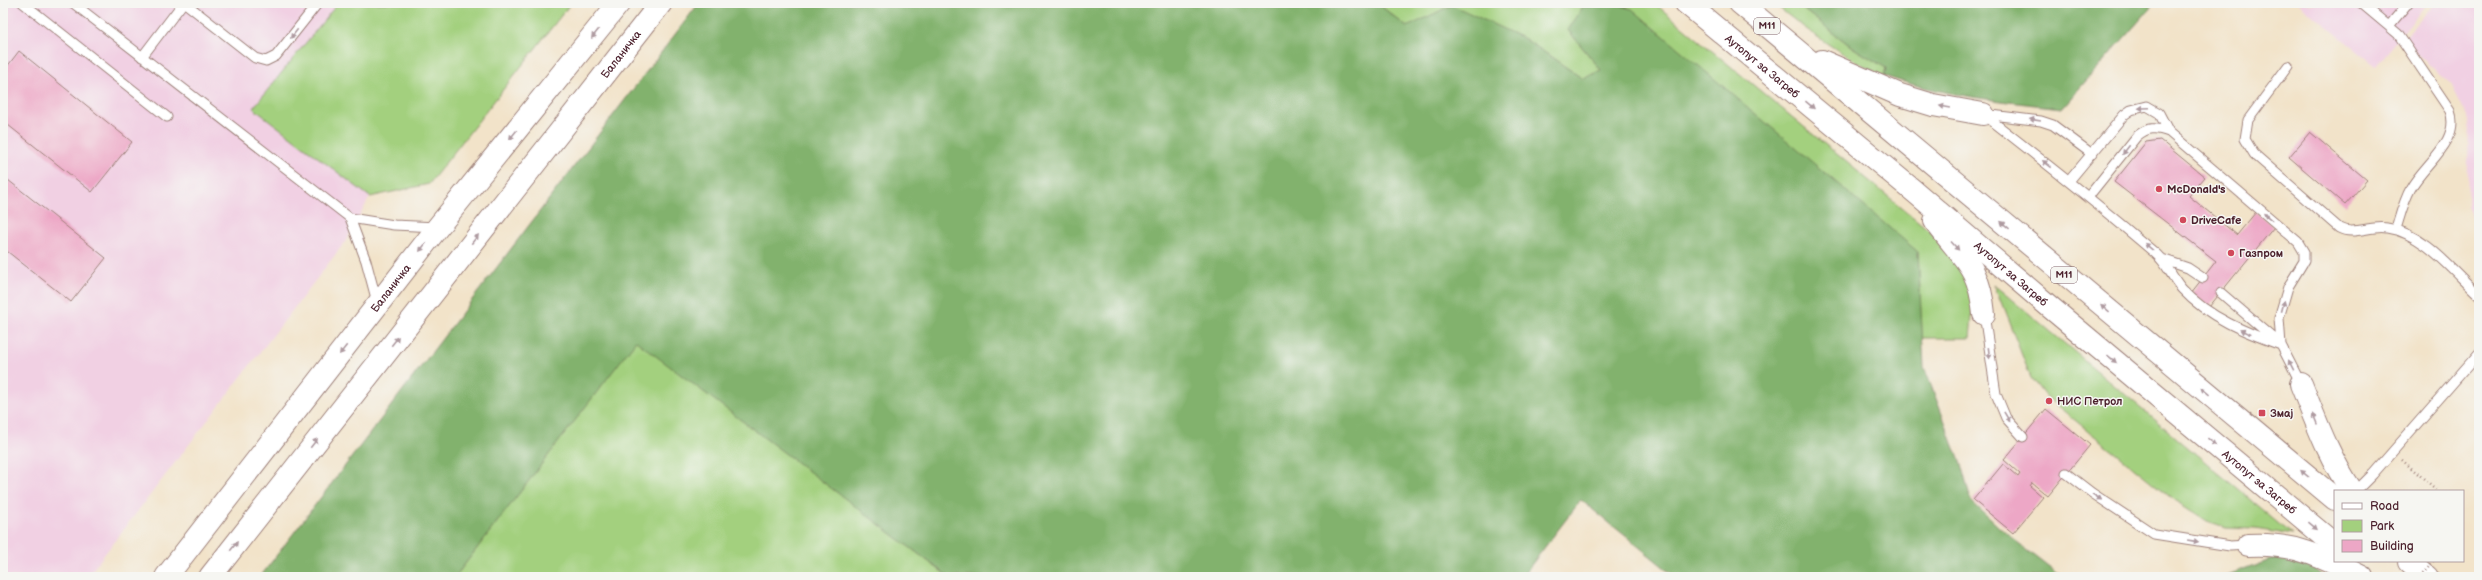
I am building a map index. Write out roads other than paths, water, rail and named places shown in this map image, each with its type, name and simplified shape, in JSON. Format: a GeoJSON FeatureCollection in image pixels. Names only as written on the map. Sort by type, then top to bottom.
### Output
{"type":"FeatureCollection","features":[{"type":"Feature","properties":{"kind":"main road","name":"Баланичка"},"geometry":{"type":"LineString","coordinates":[[166,577],[438,227],[619,3]]}},
{"type":"Feature","properties":{"kind":"main road","name":"Баланичка"},"geometry":{"type":"LineString","coordinates":[[210,577],[661,3]]}},
{"type":"Feature","properties":{"kind":"main road","name":"Аутопут за Загреб"},"geometry":{"type":"LineString","coordinates":[[1686,3],[1915,192],[2334,544]]}},
{"type":"Feature","properties":{"kind":"main road","name":"M11"},"geometry":{"type":"LineString","coordinates":[[1740,3],[2334,498]]}},
{"type":"Feature","properties":{"kind":"main road"},"geometry":{"type":"LineString","coordinates":[[1795,49],[1900,95],[1933,105],[1983,114]]}},
{"type":"Feature","properties":{"kind":"main road"},"geometry":{"type":"LineString","coordinates":[[570,65],[596,86]]}},
{"type":"Feature","properties":{"kind":"main road"},"geometry":{"type":"LineString","coordinates":[[1915,192],[1946,236],[1973,268],[1979,280],[1984,314]]}},
{"type":"Feature","properties":{"kind":"main road"},"geometry":{"type":"LineString","coordinates":[[2301,384],[2327,449],[2337,470],[2351,490]]}},
{"type":"Feature","properties":{"kind":"main road"},"geometry":{"type":"LineString","coordinates":[[2248,546],[2266,544],[2292,547],[2326,559],[2362,577]]}},
{"type":"Feature","properties":{"kind":"main road"},"geometry":{"type":"LineString","coordinates":[[2355,562],[2373,577]]}},
{"type":"Feature","properties":{"kind":"main road"},"geometry":{"type":"LineString","coordinates":[[2410,562],[2427,577]]}},
{"type":"Feature","properties":{"kind":"lane"},"geometry":{"type":"LineString","coordinates":[[24,3],[167,117]]}},
{"type":"Feature","properties":{"kind":"lane"},"geometry":{"type":"LineString","coordinates":[[73,3],[350,218],[394,225],[438,227]]}},
{"type":"Feature","properties":{"kind":"lane"},"geometry":{"type":"LineString","coordinates":[[142,57],[184,3],[255,58],[266,61],[276,56],[318,3]]}},
{"type":"Feature","properties":{"kind":"lane"},"geometry":{"type":"LineString","coordinates":[[2361,3],[2398,34],[2450,111],[2453,120],[2450,137],[2411,188],[2396,229]]}},
{"type":"Feature","properties":{"kind":"lane"},"geometry":{"type":"LineString","coordinates":[[2389,26],[2408,3]]}},
{"type":"Feature","properties":{"kind":"lane"},"geometry":{"type":"LineString","coordinates":[[2288,66],[2248,120],[2244,139],[2254,154],[2339,228],[2348,232],[2376,227],[2396,229],[2412,235],[2479,295]]}},
{"type":"Feature","properties":{"kind":"lane"},"geometry":{"type":"LineString","coordinates":[[2069,181],[2124,115],[2138,108],[2147,106],[2156,110],[2169,132],[2298,242],[2304,252],[2304,261],[2288,287],[2283,304],[2280,318],[2281,345]]}},
{"type":"Feature","properties":{"kind":"lane"},"geometry":{"type":"LineString","coordinates":[[1983,114],[2041,120],[2053,125],[2092,154]]}},
{"type":"Feature","properties":{"kind":"lane"},"geometry":{"type":"LineString","coordinates":[[1983,114],[2069,181],[2162,259],[2181,288],[2207,311],[2249,334],[2281,345]]}},
{"type":"Feature","properties":{"kind":"lane"},"geometry":{"type":"LineString","coordinates":[[2088,197],[2137,136],[2143,131],[2156,127],[2169,132]]}},
{"type":"Feature","properties":{"kind":"lane"},"geometry":{"type":"LineString","coordinates":[[350,218],[366,261],[377,306]]}},
{"type":"Feature","properties":{"kind":"lane"},"geometry":{"type":"LineString","coordinates":[[2162,259],[2188,268],[2203,278]]}},
{"type":"Feature","properties":{"kind":"lane"},"geometry":{"type":"LineString","coordinates":[[2221,293],[2281,345],[2301,384]]}},
{"type":"Feature","properties":{"kind":"lane"},"geometry":{"type":"LineString","coordinates":[[1984,314],[1996,394],[2006,418],[2023,437]]}},
{"type":"Feature","properties":{"kind":"lane"},"geometry":{"type":"LineString","coordinates":[[2357,490],[2393,452],[2479,353]]}},
{"type":"Feature","properties":{"kind":"lane"},"geometry":{"type":"LineString","coordinates":[[2066,473],[2092,494],[2154,534],[2207,543],[2248,546]]}},
{"type":"Feature","properties":{"kind":"place","name":"McDonald's"},"geometry":{"type":"Point","coordinates":[2159,189]}},
{"type":"Feature","properties":{"kind":"place","name":"DriveCafe"},"geometry":{"type":"Point","coordinates":[2183,220]}},
{"type":"Feature","properties":{"kind":"place","name":"Газпром"},"geometry":{"type":"Point","coordinates":[2231,253]}},
{"type":"Feature","properties":{"kind":"place","name":"НИС Петрол"},"geometry":{"type":"Point","coordinates":[2049,401]}},
{"type":"Feature","properties":{"kind":"place","name":"Змај"},"geometry":{"type":"Point","coordinates":[2262,413]}}]}
